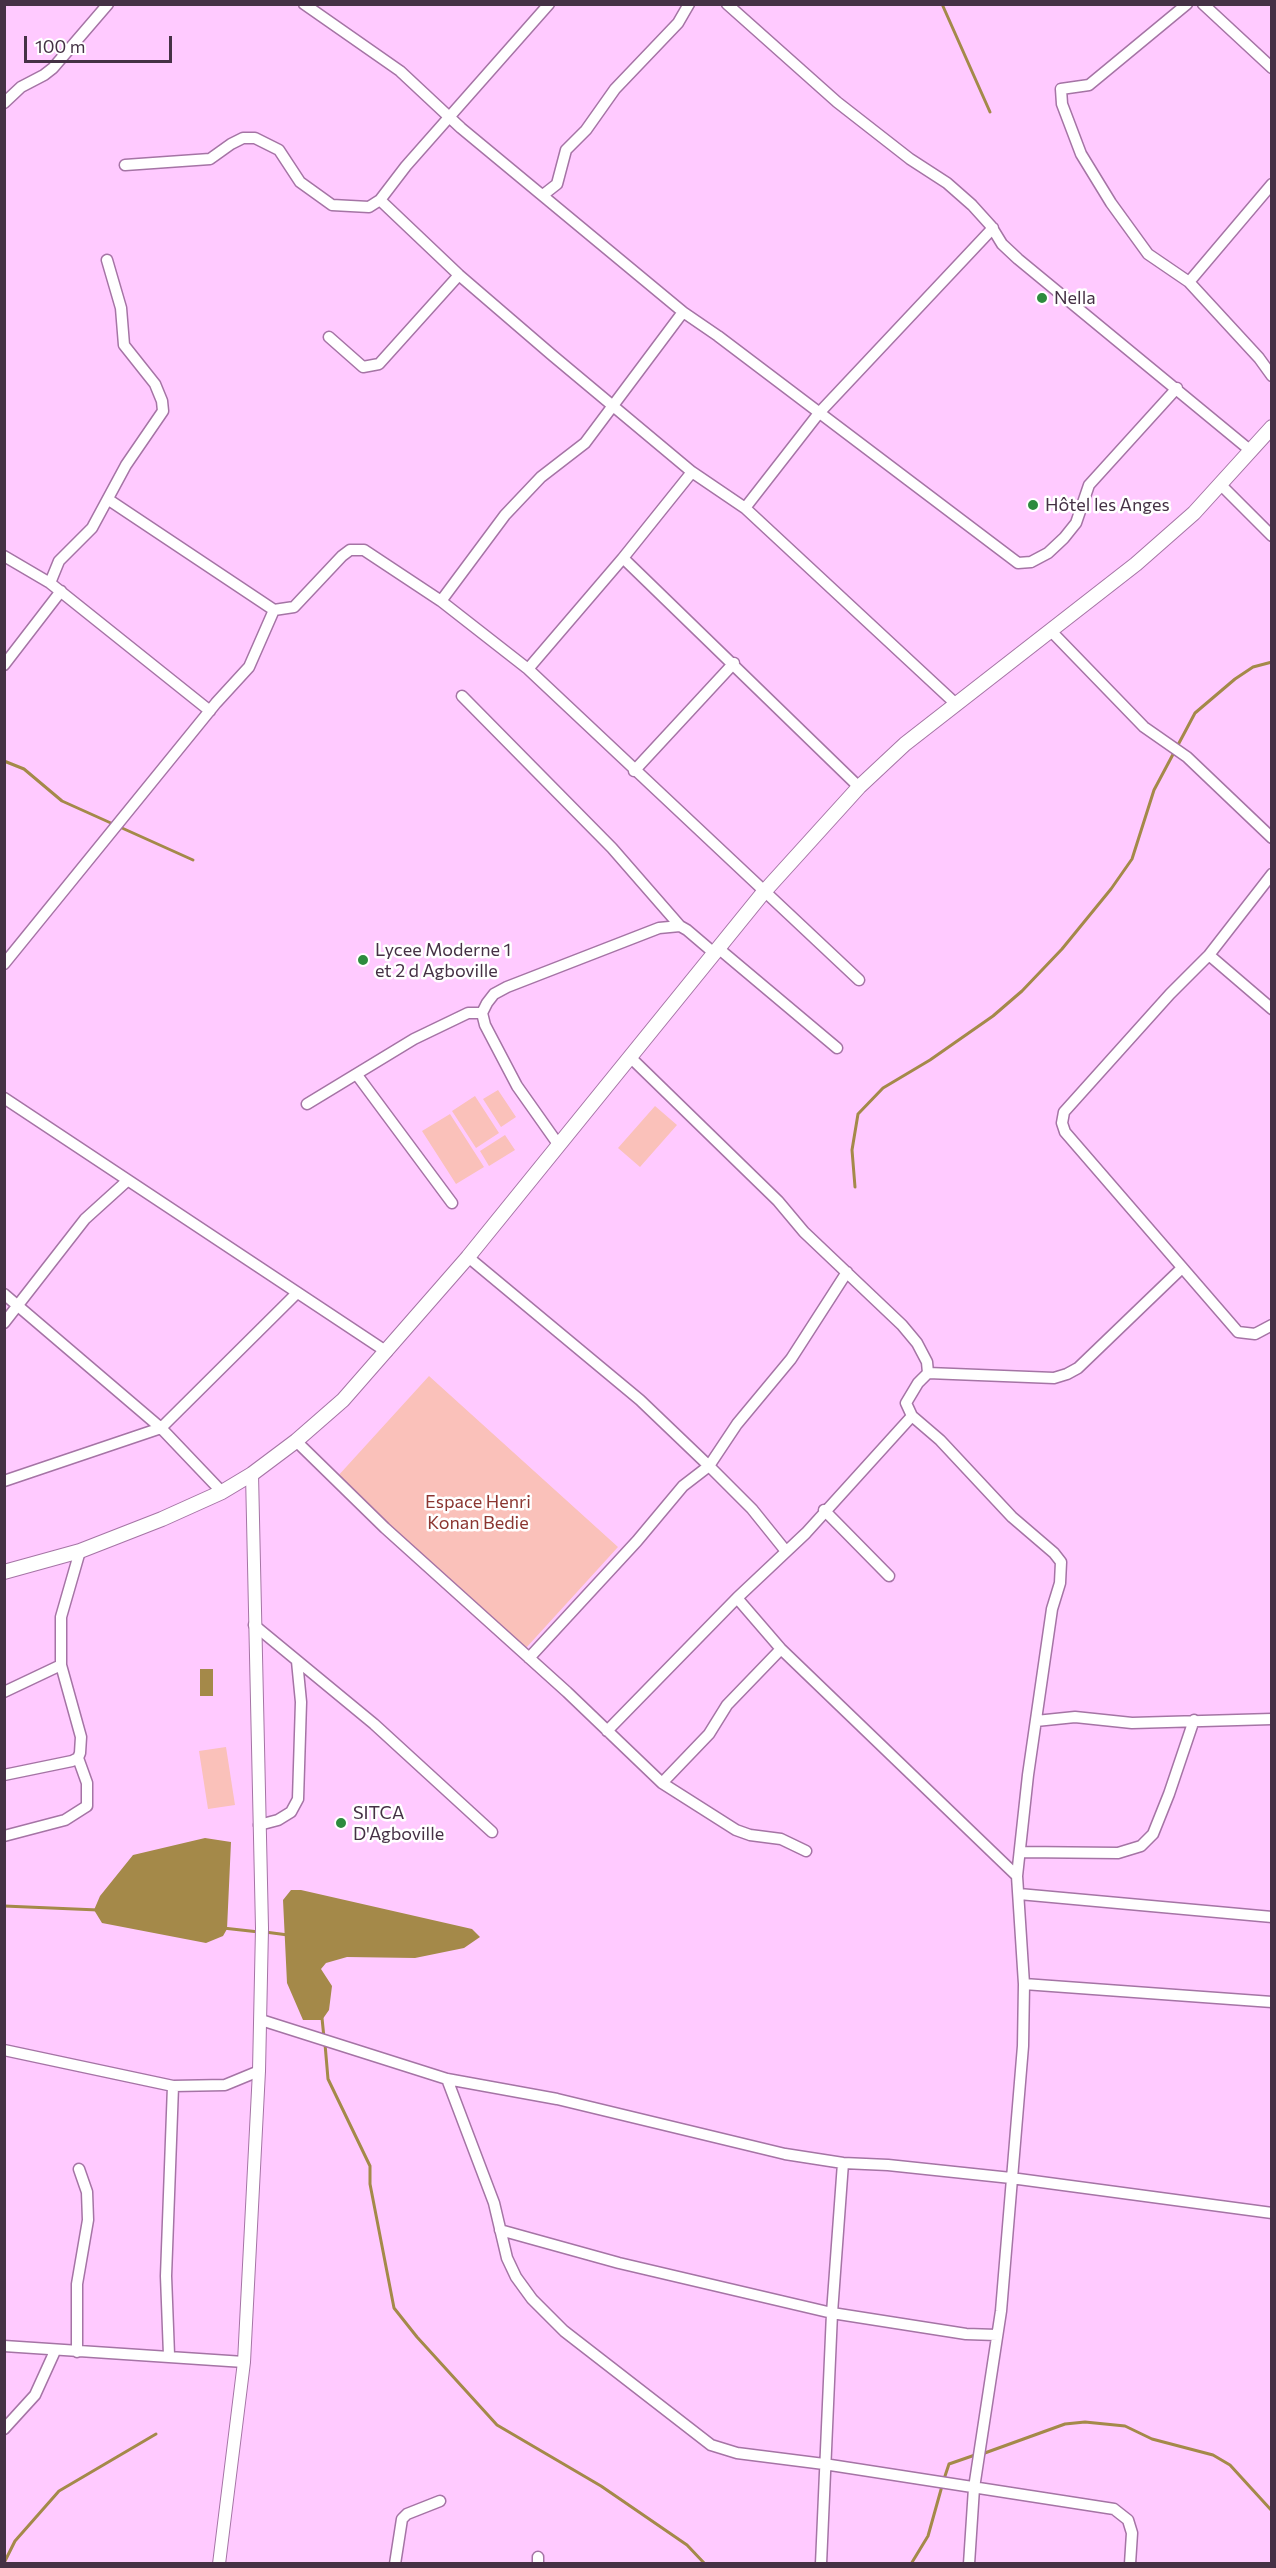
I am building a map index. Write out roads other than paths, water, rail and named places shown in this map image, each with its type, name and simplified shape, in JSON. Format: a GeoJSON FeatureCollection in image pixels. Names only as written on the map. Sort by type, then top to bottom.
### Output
{"type":"FeatureCollection","features":[{"type":"Feature","properties":{"kind":"main road"},"geometry":{"type":"LineString","coordinates":[[4,1572],[80,1551],[162,1519],[222,1492],[252,1474],[296,1442],[343,1400],[468,1257],[763,893],[859,787],[905,744],[1136,564],[1194,513],[1272,427]]}},
{"type":"Feature","properties":{"kind":"street"},"geometry":{"type":"LineString","coordinates":[[4,103],[21,87],[45,75],[53,68],[108,4]]}},
{"type":"Feature","properties":{"kind":"street"},"geometry":{"type":"LineString","coordinates":[[304,4],[400,71],[451,118],[683,312],[1018,563],[1025,564],[1048,553],[1064,538],[1076,523],[1089,485],[1177,388]]}},
{"type":"Feature","properties":{"kind":"street"},"geometry":{"type":"LineString","coordinates":[[125,165],[210,159],[243,138],[255,138],[279,150],[300,182],[313,194],[332,205],[369,207],[380,200],[406,166],[451,118],[549,4]]}},
{"type":"Feature","properties":{"kind":"street"},"geometry":{"type":"LineString","coordinates":[[543,195],[557,184],[566,150],[586,130],[615,89],[678,24],[689,4]]}},
{"type":"Feature","properties":{"kind":"street"},"geometry":{"type":"LineString","coordinates":[[728,4],[837,102],[910,159],[947,183],[993,228],[1002,244],[1018,259],[1251,451]]}},
{"type":"Feature","properties":{"kind":"street"},"geometry":{"type":"LineString","coordinates":[[1187,4],[1089,86],[1064,88],[1060,92],[1081,154],[1111,204],[1148,254],[1189,282],[1259,358],[1272,376]]}},
{"type":"Feature","properties":{"kind":"street"},"geometry":{"type":"LineString","coordinates":[[1203,4],[1272,68]]}},
{"type":"Feature","properties":{"kind":"street"},"geometry":{"type":"LineString","coordinates":[[1189,282],[1272,184]]}},
{"type":"Feature","properties":{"kind":"street"},"geometry":{"type":"LineString","coordinates":[[380,200],[459,275],[692,472],[745,508],[956,704]]}},
{"type":"Feature","properties":{"kind":"street"},"geometry":{"type":"LineString","coordinates":[[745,508],[819,413],[993,228]]}},
{"type":"Feature","properties":{"kind":"street"},"geometry":{"type":"LineString","coordinates":[[50,583],[58,561],[76,541],[87,534],[99,512],[109,500],[126,465],[163,411],[155,384],[124,345],[121,308],[107,260]]}},
{"type":"Feature","properties":{"kind":"street"},"geometry":{"type":"LineString","coordinates":[[329,337],[363,367],[379,364],[459,275]]}},
{"type":"Feature","properties":{"kind":"street"},"geometry":{"type":"LineString","coordinates":[[441,601],[505,515],[541,477],[585,443],[683,312]]}},
{"type":"Feature","properties":{"kind":"street"},"geometry":{"type":"LineString","coordinates":[[528,669],[623,558],[692,472]]}},
{"type":"Feature","properties":{"kind":"street"},"geometry":{"type":"LineString","coordinates":[[1220,484],[1272,536]]}},
{"type":"Feature","properties":{"kind":"street"},"geometry":{"type":"LineString","coordinates":[[109,500],[274,610],[294,607],[342,556],[350,550],[364,550],[441,601],[528,669],[763,893],[860,980]]}},
{"type":"Feature","properties":{"kind":"street"},"geometry":{"type":"LineString","coordinates":[[4,556],[61,591],[210,711]]}},
{"type":"Feature","properties":{"kind":"street"},"geometry":{"type":"LineString","coordinates":[[623,558],[734,663],[859,787]]}},
{"type":"Feature","properties":{"kind":"street"},"geometry":{"type":"LineString","coordinates":[[4,665],[61,591]]}},
{"type":"Feature","properties":{"kind":"street"},"geometry":{"type":"LineString","coordinates":[[4,964],[210,711],[249,667],[274,610]]}},
{"type":"Feature","properties":{"kind":"street"},"geometry":{"type":"LineString","coordinates":[[1050,630],[1144,727],[1187,757],[1272,838]]}},
{"type":"Feature","properties":{"kind":"street"},"geometry":{"type":"LineString","coordinates":[[634,771],[734,663]]}},
{"type":"Feature","properties":{"kind":"street"},"geometry":{"type":"LineString","coordinates":[[462,696],[612,848],[680,926],[716,951],[837,1048]]}},
{"type":"Feature","properties":{"kind":"street"},"geometry":{"type":"LineString","coordinates":[[1272,874],[1209,955],[1170,994],[1064,1112],[1062,1123],[1065,1132],[1238,1332],[1255,1334],[1272,1325]]}},
{"type":"Feature","properties":{"kind":"street"},"geometry":{"type":"LineString","coordinates":[[558,1144],[517,1086],[485,1025],[482,1013],[494,994],[507,987],[628,938],[659,928],[680,926]]}},
{"type":"Feature","properties":{"kind":"street"},"geometry":{"type":"LineString","coordinates":[[1209,955],[1272,1009]]}},
{"type":"Feature","properties":{"kind":"street"},"geometry":{"type":"LineString","coordinates":[[307,1104],[357,1076],[414,1039],[468,1013],[482,1013]]}},
{"type":"Feature","properties":{"kind":"street"},"geometry":{"type":"LineString","coordinates":[[630,1057],[669,1093],[917,1343],[927,1362],[928,1373]]}},
{"type":"Feature","properties":{"kind":"street"},"geometry":{"type":"LineString","coordinates":[[357,1076],[452,1203]]}},
{"type":"Feature","properties":{"kind":"street"},"geometry":{"type":"LineString","coordinates":[[4,1098],[387,1352]]}},
{"type":"Feature","properties":{"kind":"street"},"geometry":{"type":"LineString","coordinates":[[4,1323],[85,1219],[127,1181]]}},
{"type":"Feature","properties":{"kind":"street"},"geometry":{"type":"LineString","coordinates":[[468,1257],[640,1400],[752,1509],[785,1550]]}},
{"type":"Feature","properties":{"kind":"street"},"geometry":{"type":"LineString","coordinates":[[969,2564],[974,2488],[997,2335],[1023,2046],[1024,1984],[1017,1876],[1036,1721],[1052,1609],[1060,1582],[1061,1562],[1054,1552],[1012,1517],[940,1440],[912,1416],[906,1403],[918,1383],[928,1373],[1053,1378],[1067,1374],[1078,1368],[1182,1268]]}},
{"type":"Feature","properties":{"kind":"street"},"geometry":{"type":"LineString","coordinates":[[529,1658],[637,1541],[683,1486],[709,1466],[737,1424],[791,1359],[847,1272]]}},
{"type":"Feature","properties":{"kind":"street"},"geometry":{"type":"LineString","coordinates":[[4,1481],[161,1428],[297,1293]]}},
{"type":"Feature","properties":{"kind":"street"},"geometry":{"type":"LineString","coordinates":[[4,1294],[161,1428],[222,1492]]}},
{"type":"Feature","properties":{"kind":"street"},"geometry":{"type":"LineString","coordinates":[[607,1731],[785,1550],[806,1533],[824,1510],[912,1416]]}},
{"type":"Feature","properties":{"kind":"street"},"geometry":{"type":"LineString","coordinates":[[296,1442],[385,1528],[529,1658],[662,1783],[736,1830],[750,1835],[781,1839],[806,1851]]}},
{"type":"Feature","properties":{"kind":"street"},"geometry":{"type":"LineString","coordinates":[[219,2564],[244,2362],[260,2071],[259,1825],[252,1474]]}},
{"type":"Feature","properties":{"kind":"street"},"geometry":{"type":"LineString","coordinates":[[824,1510],[889,1575]]}},
{"type":"Feature","properties":{"kind":"street"},"geometry":{"type":"LineString","coordinates":[[4,1836],[66,1820],[87,1806],[87,1784],[78,1758],[81,1737],[61,1665],[61,1617],[80,1551]]}},
{"type":"Feature","properties":{"kind":"street"},"geometry":{"type":"LineString","coordinates":[[737,1598],[781,1648],[1017,1876]]}},
{"type":"Feature","properties":{"kind":"street"},"geometry":{"type":"LineString","coordinates":[[254,1625],[374,1724],[492,1832]]}},
{"type":"Feature","properties":{"kind":"street"},"geometry":{"type":"LineString","coordinates":[[662,1783],[709,1734],[727,1706],[781,1648]]}},
{"type":"Feature","properties":{"kind":"street"},"geometry":{"type":"LineString","coordinates":[[259,1825],[278,1820],[291,1812],[298,1799],[301,1702],[297,1661]]}},
{"type":"Feature","properties":{"kind":"street"},"geometry":{"type":"LineString","coordinates":[[4,1692],[61,1665]]}},
{"type":"Feature","properties":{"kind":"street"},"geometry":{"type":"LineString","coordinates":[[1036,1721],[1075,1717],[1132,1723],[1272,1719]]}},
{"type":"Feature","properties":{"kind":"street"},"geometry":{"type":"LineString","coordinates":[[1021,1852],[1118,1853],[1142,1846],[1153,1834],[1194,1720]]}},
{"type":"Feature","properties":{"kind":"street"},"geometry":{"type":"LineString","coordinates":[[4,1775],[78,1758]]}},
{"type":"Feature","properties":{"kind":"street"},"geometry":{"type":"LineString","coordinates":[[1019,1894],[1272,1917]]}},
{"type":"Feature","properties":{"kind":"street"},"geometry":{"type":"LineString","coordinates":[[1024,1984],[1272,2002]]}},
{"type":"Feature","properties":{"kind":"street"},"geometry":{"type":"LineString","coordinates":[[261,2020],[447,2079],[557,2099],[785,2154],[843,2163],[888,2165],[1011,2178],[1272,2213]]}},
{"type":"Feature","properties":{"kind":"street"},"geometry":{"type":"LineString","coordinates":[[4,2050],[173,2086],[225,2085],[260,2071]]}},
{"type":"Feature","properties":{"kind":"street"},"geometry":{"type":"LineString","coordinates":[[447,2079],[494,2203],[500,2230],[516,2277],[532,2299],[564,2331],[691,2431],[711,2445],[737,2454],[824,2464],[1114,2509],[1128,2520],[1132,2533],[1130,2564]]}},
{"type":"Feature","properties":{"kind":"street"},"geometry":{"type":"LineString","coordinates":[[169,2355],[166,2276],[173,2086]]}},
{"type":"Feature","properties":{"kind":"street"},"geometry":{"type":"LineString","coordinates":[[820,2564],[832,2313],[843,2163]]}},
{"type":"Feature","properties":{"kind":"street"},"geometry":{"type":"LineString","coordinates":[[77,2352],[77,2284],[88,2220],[87,2192],[79,2169]]}},
{"type":"Feature","properties":{"kind":"street"},"geometry":{"type":"LineString","coordinates":[[500,2230],[619,2263],[832,2313],[966,2334],[997,2335]]}},
{"type":"Feature","properties":{"kind":"street"},"geometry":{"type":"LineString","coordinates":[[4,2346],[55,2351],[169,2355],[244,2362]]}},
{"type":"Feature","properties":{"kind":"street"},"geometry":{"type":"LineString","coordinates":[[4,2429],[35,2395],[55,2351]]}},
{"type":"Feature","properties":{"kind":"street"},"geometry":{"type":"LineString","coordinates":[[395,2564],[402,2519],[407,2514],[440,2501]]}},
{"type":"Feature","properties":{"kind":"waterway"},"geometry":{"type":"LineString","coordinates":[[942,4],[990,112]]}},
{"type":"Feature","properties":{"kind":"waterway"},"geometry":{"type":"LineString","coordinates":[[855,1187],[852,1150],[858,1114],[883,1088],[930,1060],[993,1016],[1022,991],[1062,949],[1111,889],[1132,859],[1154,790],[1195,713],[1253,667],[1272,662]]}},
{"type":"Feature","properties":{"kind":"waterway"},"geometry":{"type":"LineString","coordinates":[[4,761],[24,769],[62,801],[193,860]]}},
{"type":"Feature","properties":{"kind":"waterway"},"geometry":{"type":"LineString","coordinates":[[4,1906],[98,1910]]}},
{"type":"Feature","properties":{"kind":"waterway"},"geometry":{"type":"LineString","coordinates":[[223,1928],[259,1932]]}},
{"type":"Feature","properties":{"kind":"waterway"},"geometry":{"type":"LineString","coordinates":[[265,1932],[288,1935]]}},
{"type":"Feature","properties":{"kind":"waterway"},"geometry":{"type":"LineString","coordinates":[[322,2018],[324,2038]]}},
{"type":"Feature","properties":{"kind":"waterway"},"geometry":{"type":"LineString","coordinates":[[325,2044],[328,2079],[370,2166],[370,2184],[394,2308],[417,2337],[497,2425],[601,2486],[687,2545],[705,2564]]}},
{"type":"Feature","properties":{"kind":"waterway"},"geometry":{"type":"LineString","coordinates":[[982,2454],[1065,2424],[1085,2422],[1125,2426],[1152,2439],[1213,2455],[1230,2465],[1272,2511]]}},
{"type":"Feature","properties":{"kind":"waterway"},"geometry":{"type":"LineString","coordinates":[[4,2563],[15,2541],[59,2491],[156,2434]]}},
{"type":"Feature","properties":{"kind":"waterway"},"geometry":{"type":"LineString","coordinates":[[944,2479],[949,2464],[975,2455]]}},
{"type":"Feature","properties":{"kind":"waterway"},"geometry":{"type":"LineString","coordinates":[[911,2564],[928,2536],[942,2486]]}},
{"type":"Feature","properties":{"kind":"place","name":"Nella"},"geometry":{"type":"Point","coordinates":[1042,298]}},
{"type":"Feature","properties":{"kind":"place","name":"Hôtel les Anges"},"geometry":{"type":"Point","coordinates":[1033,505]}},
{"type":"Feature","properties":{"kind":"place","name":"Lycee Moderne 1 et 2 d Agboville"},"geometry":{"type":"Point","coordinates":[363,960]}},
{"type":"Feature","properties":{"kind":"place","name":"SITCA D'Agboville"},"geometry":{"type":"Point","coordinates":[341,1823]}},
{"type":"Feature","properties":{"kind":"park label","name":"Espace Henri Konan Bedie"},"geometry":{"type":"Point","coordinates":[478,1512]}}]}
